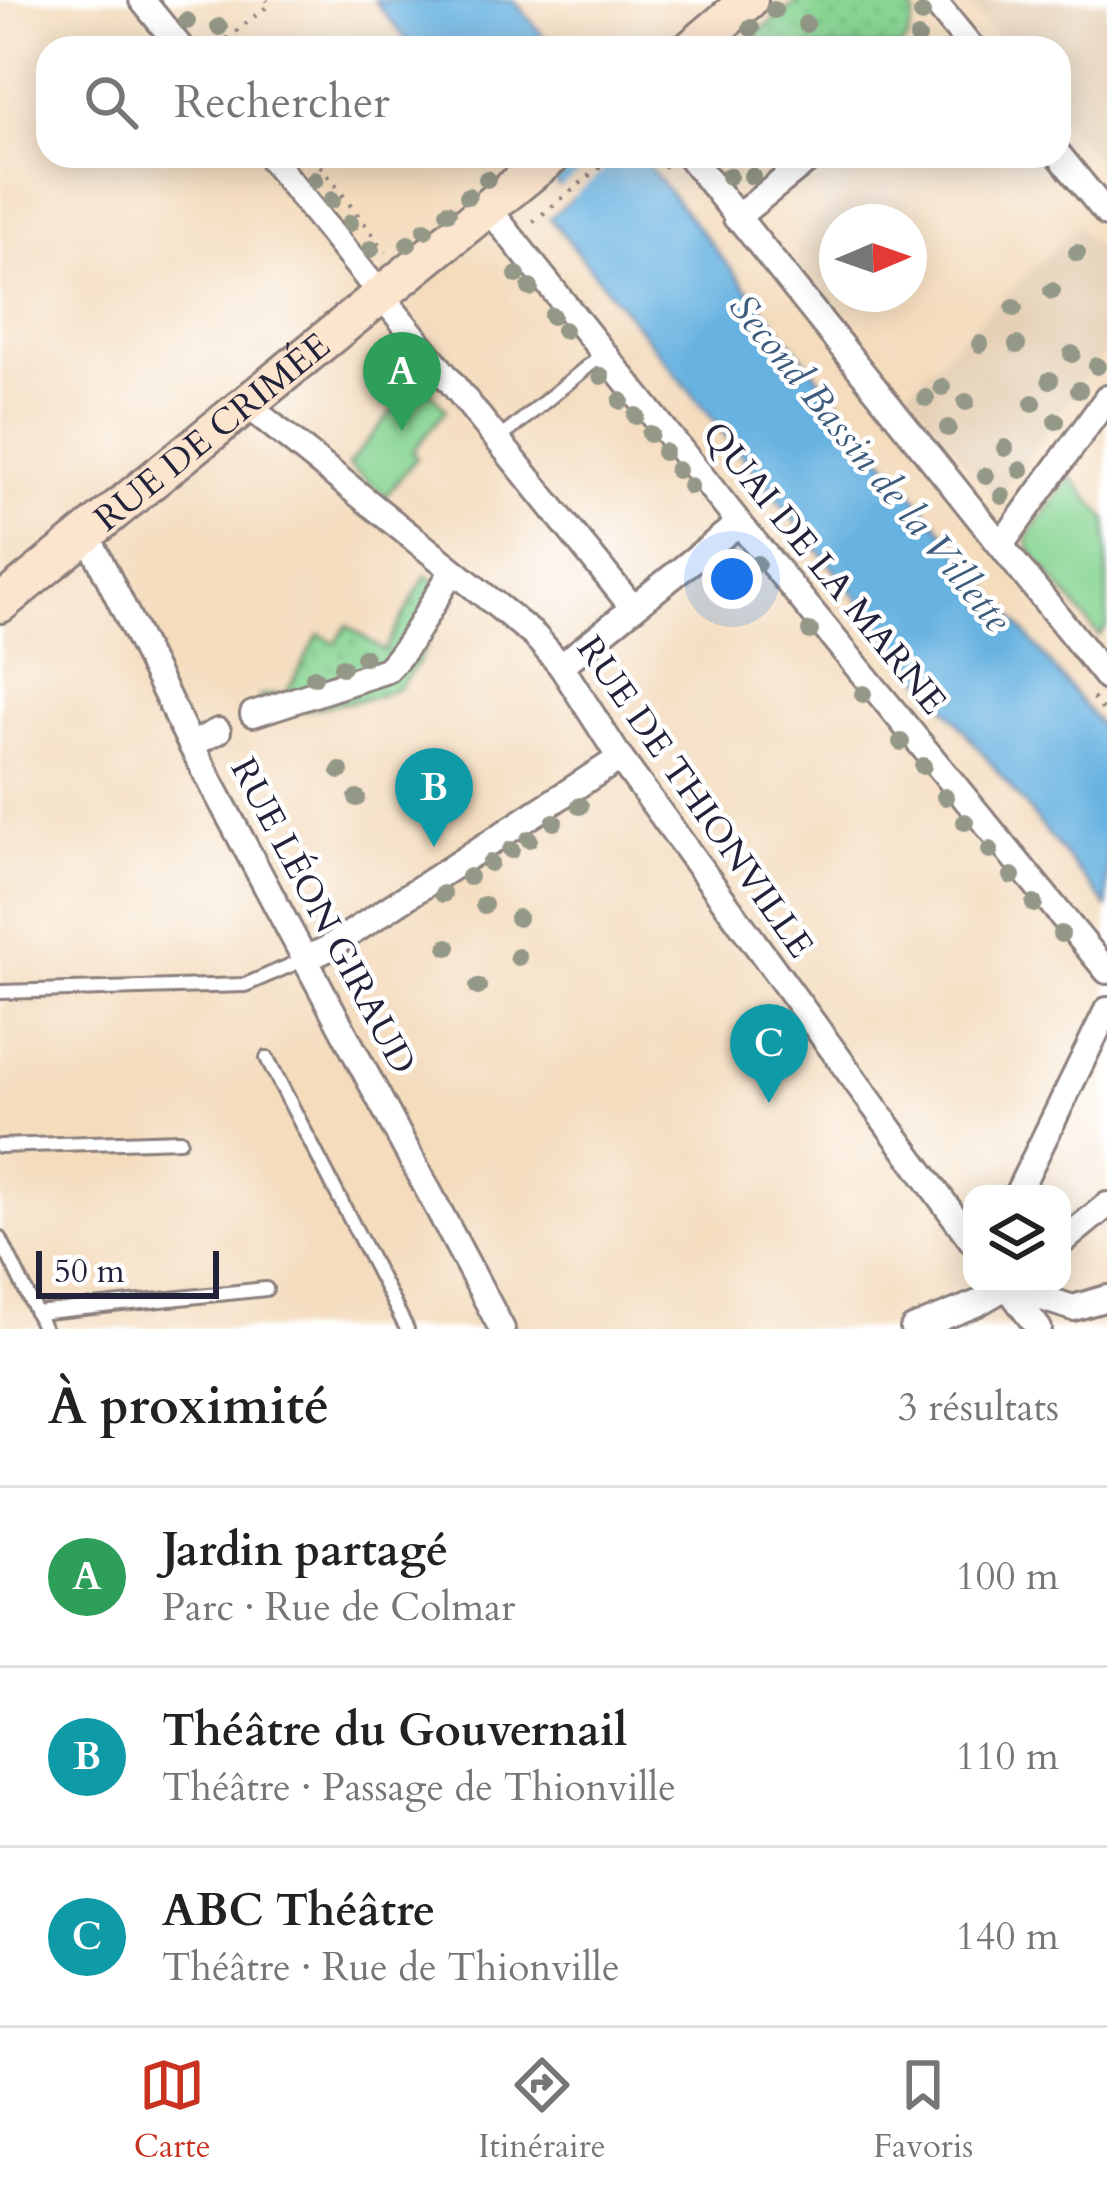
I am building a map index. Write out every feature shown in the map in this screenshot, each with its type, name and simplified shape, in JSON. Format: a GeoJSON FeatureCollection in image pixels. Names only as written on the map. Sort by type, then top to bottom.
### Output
{"type":"FeatureCollection","features":[{"type":"Feature","properties":{"kind":"street"},"geometry":{"type":"LineString","coordinates":[[142,0],[171,36]]}},
{"type":"Feature","properties":{"kind":"street"},"geometry":{"type":"LineString","coordinates":[[933,0],[954,36]]}},
{"type":"Feature","properties":{"kind":"street"},"geometry":{"type":"LineString","coordinates":[[706,36],[747,1]]}},
{"type":"Feature","properties":{"kind":"street"},"geometry":{"type":"LineString","coordinates":[[279,168],[633,608]]}},
{"type":"Feature","properties":{"kind":"street","name":"RUE DE CRIMÉE"},"geometry":{"type":"LineString","coordinates":[[0,604],[538,168]]}},
{"type":"Feature","properties":{"kind":"street"},"geometry":{"type":"LineString","coordinates":[[698,168],[1107,678]]}},
{"type":"Feature","properties":{"kind":"street"},"geometry":{"type":"LineString","coordinates":[[736,218],[798,168]]}},
{"type":"Feature","properties":{"kind":"street"},"geometry":{"type":"LineString","coordinates":[[1070,168],[1107,214]]}},
{"type":"Feature","properties":{"kind":"street","name":"QUAI DE LA MARNE"},"geometry":{"type":"LineString","coordinates":[[488,208],[1107,971]]}},
{"type":"Feature","properties":{"kind":"street"},"geometry":{"type":"LineString","coordinates":[[1001,545],[1107,398]]}},
{"type":"Feature","properties":{"kind":"street","name":"RUE DE THIONVILLE"},"geometry":{"type":"LineString","coordinates":[[246,404],[535,636],[963,1229]]}},
{"type":"Feature","properties":{"kind":"street"},"geometry":{"type":"LineString","coordinates":[[561,666],[739,523]]}},
{"type":"Feature","properties":{"kind":"street","name":"RUE LÉON GIRAUD"},"geometry":{"type":"LineString","coordinates":[[87,534],[191,745],[502,1329]]}},
{"type":"Feature","properties":{"kind":"street"},"geometry":{"type":"LineString","coordinates":[[254,713],[387,670],[402,654],[452,572]]}},
{"type":"Feature","properties":{"kind":"street"},"geometry":{"type":"LineString","coordinates":[[191,745],[218,731]]}},
{"type":"Feature","properties":{"kind":"street"},"geometry":{"type":"LineString","coordinates":[[305,959],[620,758]]}},
{"type":"Feature","properties":{"kind":"street"},"geometry":{"type":"LineString","coordinates":[[1022,1185],[1107,1010]]}},
{"type":"Feature","properties":{"kind":"street"},"geometry":{"type":"LineString","coordinates":[[1071,1235],[1107,1205]]}},
{"type":"Feature","properties":{"kind":"street"},"geometry":{"type":"LineString","coordinates":[[913,1329],[991,1293]]}},
{"type":"Feature","properties":{"kind":"street"},"geometry":{"type":"LineString","coordinates":[[1014,1293],[1039,1329]]}},
{"type":"Feature","properties":{"kind":"street"},"geometry":{"type":"LineString","coordinates":[[1023,1293],[1071,1318],[1107,1298]]}},
{"type":"Feature","properties":{"kind":"lane"},"geometry":{"type":"LineString","coordinates":[[499,440],[605,352]]}},
{"type":"Feature","properties":{"kind":"lane"},"geometry":{"type":"LineString","coordinates":[[0,992],[244,986],[305,959]]}},
{"type":"Feature","properties":{"kind":"lane"},"geometry":{"type":"LineString","coordinates":[[267,1058],[407,1329]]}},
{"type":"Feature","properties":{"kind":"lane"},"geometry":{"type":"LineString","coordinates":[[0,1146],[180,1141]]}},
{"type":"Feature","properties":{"kind":"lane"},"geometry":{"type":"LineString","coordinates":[[0,1238],[44,1329]]}},
{"type":"Feature","properties":{"kind":"lane"},"geometry":{"type":"LineString","coordinates":[[36,1313],[266,1289]]}},
{"type":"Feature","properties":{"kind":"path"},"geometry":{"type":"LineString","coordinates":[[231,36],[270,4],[267,0]]}},
{"type":"Feature","properties":{"kind":"path"},"geometry":{"type":"LineString","coordinates":[[323,168],[389,256]]}},
{"type":"Feature","properties":{"kind":"path"},"geometry":{"type":"LineString","coordinates":[[536,219],[599,168]]}},
{"type":"Feature","properties":{"kind":"shaded area"},"geometry":{"type":"Polygon","coordinates":[[[1088,0],[1093,5],[1107,0],[1107,173],[1071,129],[1071,36],[996,36],[967,1],[1088,0]]]}},
{"type":"Feature","properties":{"kind":"shaded area"},"geometry":{"type":"Polygon","coordinates":[[[1077,226],[1107,260],[1107,347],[996,500],[908,390],[1077,226]]]}},
{"type":"Feature","properties":{"kind":"green space"},"geometry":{"type":"Polygon","coordinates":[[[799,0],[903,0],[915,14],[908,36],[754,36],[799,0]]]}},
{"type":"Feature","properties":{"kind":"green space"},"geometry":{"type":"Polygon","coordinates":[[[419,378],[446,410],[412,452],[417,457],[386,496],[348,465],[419,378]]]}},
{"type":"Feature","properties":{"kind":"green space"},"geometry":{"type":"Polygon","coordinates":[[[1071,477],[1107,520],[1107,626],[1099,636],[1029,548],[1028,537],[1071,477]]]}},
{"type":"Feature","properties":{"kind":"green space"},"geometry":{"type":"Polygon","coordinates":[[[426,575],[455,598],[399,687],[376,697],[260,718],[260,696],[286,693],[319,634],[336,643],[347,625],[384,651],[426,575]]]}},
{"type":"Feature","properties":{"kind":"water"},"geometry":{"type":"Polygon","coordinates":[[[374,0],[514,0],[543,36],[403,36],[374,0]]]}},
{"type":"Feature","properties":{"kind":"water","name":"Second Bassin de la Villette"},"geometry":{"type":"Polygon","coordinates":[[[544,168],[650,168],[1107,734],[1107,907],[549,217],[571,200],[544,168]]]}},
{"type":"Feature","properties":{"kind":"pier"},"geometry":{"type":"Polygon","coordinates":[[[585,168],[607,168],[544,221],[544,213],[562,199],[556,191],[585,168]]]}},
{"type":"Feature","properties":{"kind":"place","name":"Jardin partagé"},"geometry":{"type":"Point","coordinates":[402,431]}},
{"type":"Feature","properties":{"kind":"place","name":"Théâtre du Gouvernail"},"geometry":{"type":"Point","coordinates":[434,847]}},
{"type":"Feature","properties":{"kind":"place","name":"ABC Théâtre"},"geometry":{"type":"Point","coordinates":[769,1103]}}]}
